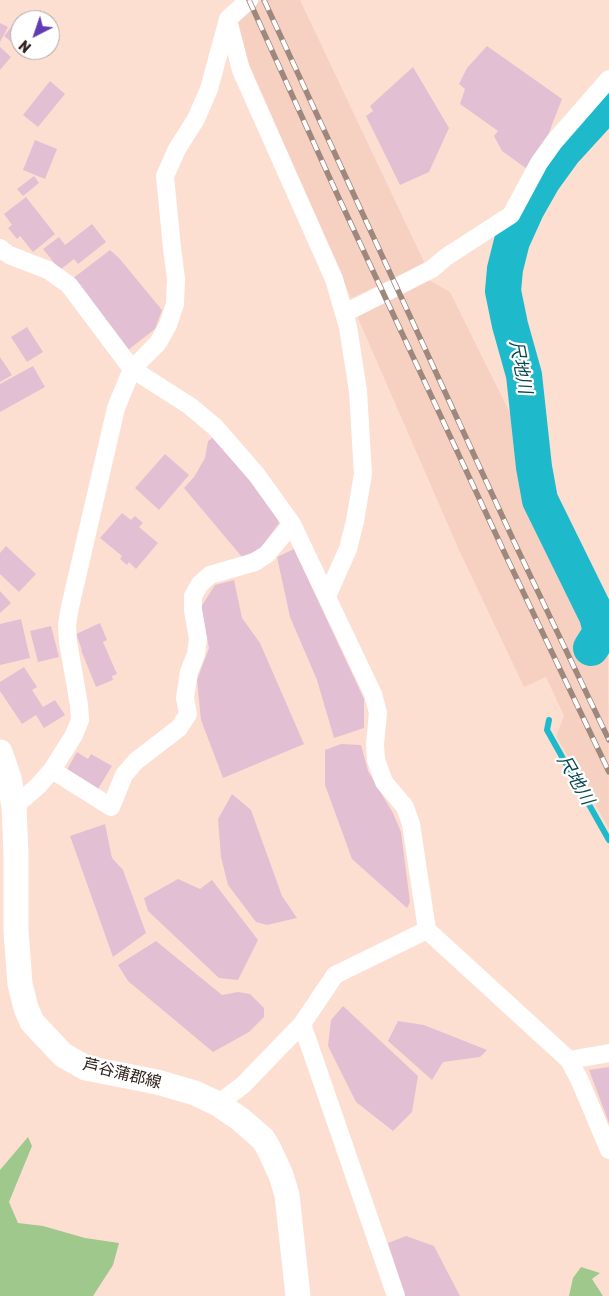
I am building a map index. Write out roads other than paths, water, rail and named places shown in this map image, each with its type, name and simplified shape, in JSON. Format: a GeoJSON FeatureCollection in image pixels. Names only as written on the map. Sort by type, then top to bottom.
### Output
{"type":"FeatureCollection","features":[{"type":"Feature","properties":{"kind":"main road","name":"芦谷蒲郡線"},"geometry":{"type":"LineString","coordinates":[[0,752],[9,778],[14,807],[16,931],[20,984],[26,1008],[32,1022],[63,1055],[86,1068],[185,1090],[218,1104],[240,1119],[263,1139],[281,1175],[287,1195],[298,1296]]}},
{"type":"Feature","properties":{"kind":"street"},"geometry":{"type":"LineString","coordinates":[[14,807],[38,786],[52,770],[74,735],[80,720],[68,642],[67,626],[70,607],[116,408],[132,369],[158,343],[168,325],[175,304],[176,279],[165,176],[177,149],[196,119],[209,89],[228,19],[249,0]]}},
{"type":"Feature","properties":{"kind":"street"},"geometry":{"type":"LineString","coordinates":[[228,19],[241,70],[334,279],[344,313],[358,391],[362,474],[355,521],[348,549],[327,596]]}},
{"type":"Feature","properties":{"kind":"street"},"geometry":{"type":"LineString","coordinates":[[344,313],[432,269],[446,257],[511,215],[539,163],[554,142],[609,79]]}},
{"type":"Feature","properties":{"kind":"street"},"geometry":{"type":"LineString","coordinates":[[0,248],[9,255],[48,270],[69,285],[132,369],[190,406],[215,427],[256,474],[292,524],[373,694],[378,712],[374,744],[376,760],[384,782],[404,807],[411,824],[427,930],[569,1060],[580,1081],[609,1150]]}},
{"type":"Feature","properties":{"kind":"street"},"geometry":{"type":"LineString","coordinates":[[52,770],[111,807],[124,775],[136,761],[179,728],[188,714],[185,698],[189,672],[196,654],[198,639],[193,610],[193,596],[200,584],[210,574],[255,562],[268,554],[292,524]]}},
{"type":"Feature","properties":{"kind":"street"},"geometry":{"type":"LineString","coordinates":[[218,1104],[243,1085],[302,1024],[334,974],[427,930]]}},
{"type":"Feature","properties":{"kind":"street"},"geometry":{"type":"LineString","coordinates":[[302,1024],[396,1296]]}},
{"type":"Feature","properties":{"kind":"street"},"geometry":{"type":"LineString","coordinates":[[569,1060],[609,1053]]}},
{"type":"Feature","properties":{"kind":"waterway","name":"尺地川"},"geometry":{"type":"LineString","coordinates":[[591,648],[601,632],[597,616],[540,500],[534,467],[524,375],[503,291],[505,269],[512,241],[526,210],[543,180],[564,151],[609,102]]}},
{"type":"Feature","properties":{"kind":"waterway","name":"尺地川"},"geometry":{"type":"LineString","coordinates":[[549,720],[547,730],[609,840]]}},
{"type":"Feature","properties":{"kind":"railway"},"geometry":{"type":"LineString","coordinates":[[249,0],[337,194],[609,772]]}},
{"type":"Feature","properties":{"kind":"railway"},"geometry":{"type":"LineString","coordinates":[[264,0],[517,548],[609,740]]}}]}
